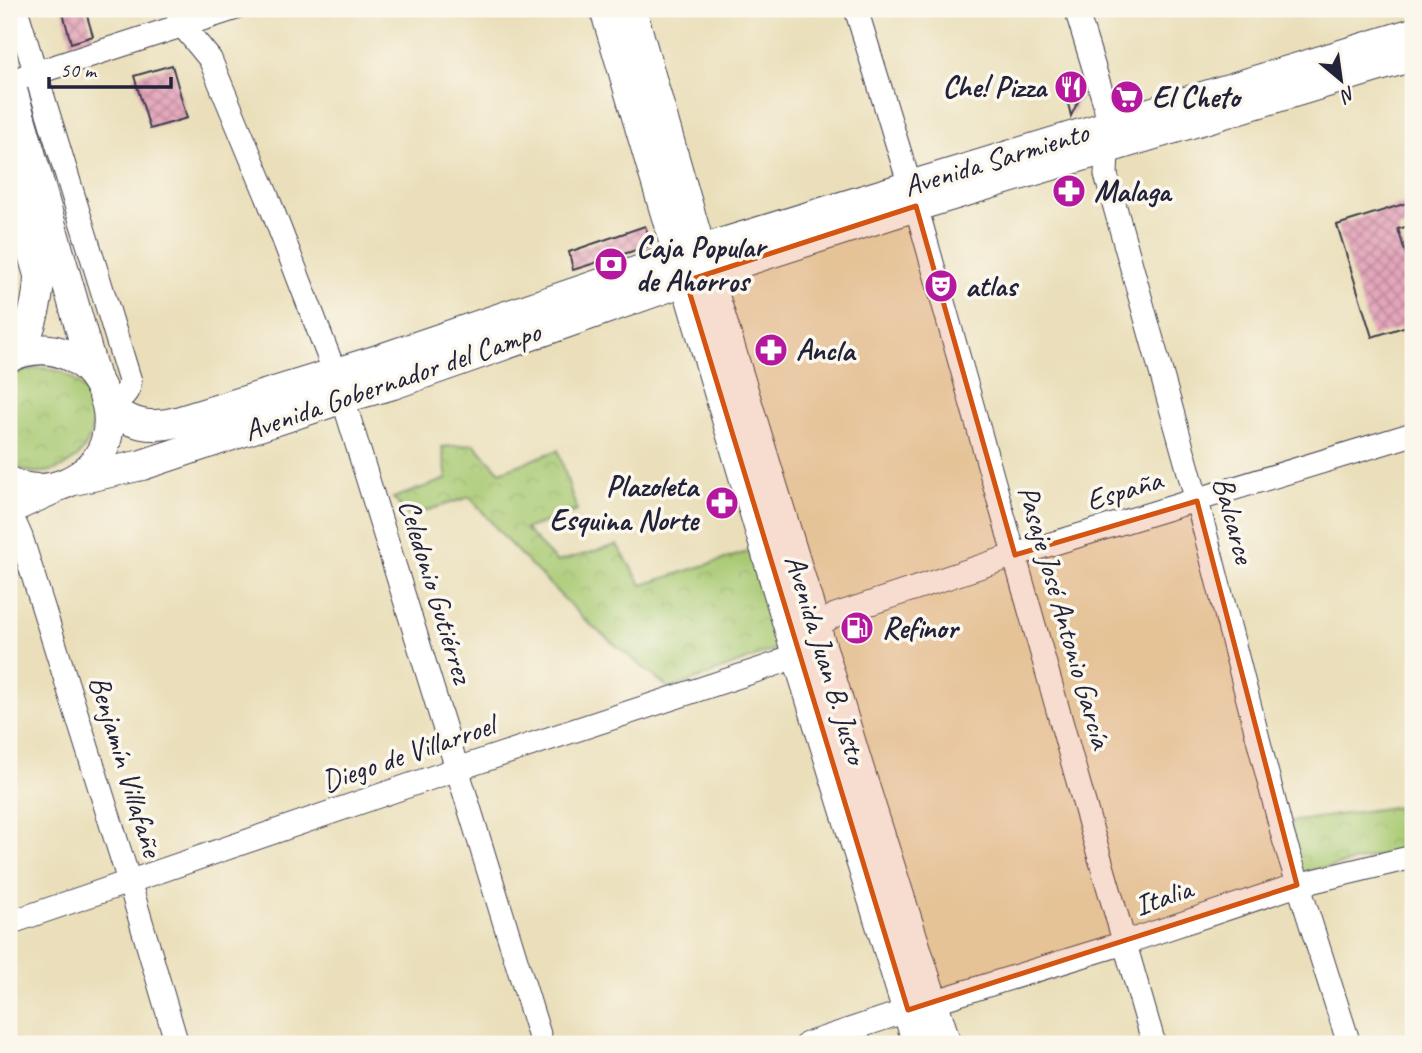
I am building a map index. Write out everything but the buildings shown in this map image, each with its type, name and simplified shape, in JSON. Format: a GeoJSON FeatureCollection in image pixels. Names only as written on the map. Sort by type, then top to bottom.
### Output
{"type":"FeatureCollection","features":[{"type":"Feature","properties":{"kind":"main road"},"geometry":{"type":"LineString","coordinates":[[605,9],[693,265]]}},
{"type":"Feature","properties":{"kind":"main road"},"geometry":{"type":"LineString","coordinates":[[631,9],[693,265]]}},
{"type":"Feature","properties":{"kind":"main road","name":"Avenida Sarmiento"},"geometry":{"type":"LineString","coordinates":[[1107,138],[1413,33]]}},
{"type":"Feature","properties":{"kind":"main road","name":"Avenida Sarmiento"},"geometry":{"type":"LineString","coordinates":[[693,265],[1107,138],[1413,57]]}},
{"type":"Feature","properties":{"kind":"main road"},"geometry":{"type":"LineString","coordinates":[[9,482],[37,490],[66,483],[91,467],[102,450],[109,431],[108,408],[103,390],[94,375],[16,78]]}},
{"type":"Feature","properties":{"kind":"main road"},"geometry":{"type":"LineString","coordinates":[[9,172],[39,275],[36,307],[14,355]]}},
{"type":"Feature","properties":{"kind":"main road","name":"Avenida Gobernador del Campo"},"geometry":{"type":"LineString","coordinates":[[108,408],[136,423],[165,425],[339,385],[393,384],[693,265]]}},
{"type":"Feature","properties":{"kind":"main road","name":"Avenida Juan B. Justo"},"geometry":{"type":"LineString","coordinates":[[693,265],[816,627],[859,770],[921,1006],[918,1044]]}},
{"type":"Feature","properties":{"kind":"main road","name":"Avenida Juan B. Justo"},"geometry":{"type":"LineString","coordinates":[[693,265],[796,651],[921,1006],[946,1044]]}},
{"type":"Feature","properties":{"kind":"main road"},"geometry":{"type":"LineString","coordinates":[[14,355],[40,349],[61,352],[94,375]]}},
{"type":"Feature","properties":{"kind":"main road","name":"Avenida Gobernador del Campo"},"geometry":{"type":"LineString","coordinates":[[9,509],[66,483],[142,465],[339,385]]}},
{"type":"Feature","properties":{"kind":"street"},"geometry":{"type":"LineString","coordinates":[[16,9],[16,78],[130,381],[125,395],[108,408]]}},
{"type":"Feature","properties":{"kind":"street"},"geometry":{"type":"LineString","coordinates":[[16,78],[179,17],[233,9]]}},
{"type":"Feature","properties":{"kind":"street","name":"Pasaje José Antonio García"},"geometry":{"type":"LineString","coordinates":[[856,9],[913,196],[1154,1044]]}},
{"type":"Feature","properties":{"kind":"street","name":"Balcarce"},"geometry":{"type":"LineString","coordinates":[[1076,9],[1105,104],[1106,175],[1197,501],[1283,836],[1349,1044]]}},
{"type":"Feature","properties":{"kind":"street","name":"Celedonio Gutiérrez"},"geometry":{"type":"LineString","coordinates":[[179,17],[209,60],[267,196],[339,385],[542,1044]]}},
{"type":"Feature","properties":{"kind":"street","name":"España"},"geometry":{"type":"LineString","coordinates":[[816,627],[835,615],[1015,555],[1413,434]]}},
{"type":"Feature","properties":{"kind":"street","name":"Benjamín Villafañe"},"geometry":{"type":"LineString","coordinates":[[9,509],[21,537],[177,1044]]}},
{"type":"Feature","properties":{"kind":"street","name":"Diego de Villarroel"},"geometry":{"type":"LineString","coordinates":[[9,923],[457,769],[779,663],[796,651],[816,627]]}},
{"type":"Feature","properties":{"kind":"street","name":"Italia"},"geometry":{"type":"LineString","coordinates":[[807,1044],[1124,943],[1297,884],[1413,857]]}},
{"type":"Feature","properties":{"kind":"highlighted area"},"geometry":{"type":"Polygon","coordinates":[[[916,206],[1015,555],[1197,501],[1297,885],[908,1010],[686,281],[916,206]]]}},
{"type":"Feature","properties":{"kind":"green space"},"geometry":{"type":"Polygon","coordinates":[[[35,368],[51,369],[67,375],[80,386],[89,399],[93,413],[87,443],[79,455],[67,465],[44,472],[26,471],[9,463],[9,379],[19,372],[35,368]]]}},
{"type":"Feature","properties":{"kind":"green space"},"geometry":{"type":"Polygon","coordinates":[[[474,444],[500,472],[558,450],[577,511],[525,529],[557,562],[617,545],[642,585],[757,549],[787,645],[670,689],[587,622],[508,542],[470,497],[409,516],[393,498],[447,479],[442,447],[474,444]]]}},
{"type":"Feature","properties":{"kind":"green space"},"geometry":{"type":"Polygon","coordinates":[[[1413,804],[1413,849],[1301,873],[1290,822],[1413,804]]]}},
{"type":"Feature","properties":{"kind":"place","name":"Che! Pizza"},"geometry":{"type":"Point","coordinates":[1071,87]}},
{"type":"Feature","properties":{"kind":"place","name":"El Cheto"},"geometry":{"type":"Point","coordinates":[1127,97]}},
{"type":"Feature","properties":{"kind":"place","name":"Malaga"},"geometry":{"type":"Point","coordinates":[1069,191]}},
{"type":"Feature","properties":{"kind":"place","name":"Caja Popular de Ahorros"},"geometry":{"type":"Point","coordinates":[611,264]}},
{"type":"Feature","properties":{"kind":"place","name":"atlas"},"geometry":{"type":"Point","coordinates":[941,286]}},
{"type":"Feature","properties":{"kind":"place","name":"Ancla"},"geometry":{"type":"Point","coordinates":[771,350]}},
{"type":"Feature","properties":{"kind":"place","name":"Plazoleta Esquina Norte"},"geometry":{"type":"Point","coordinates":[722,503]}},
{"type":"Feature","properties":{"kind":"place","name":"Refinor"},"geometry":{"type":"Point","coordinates":[857,628]}}]}
